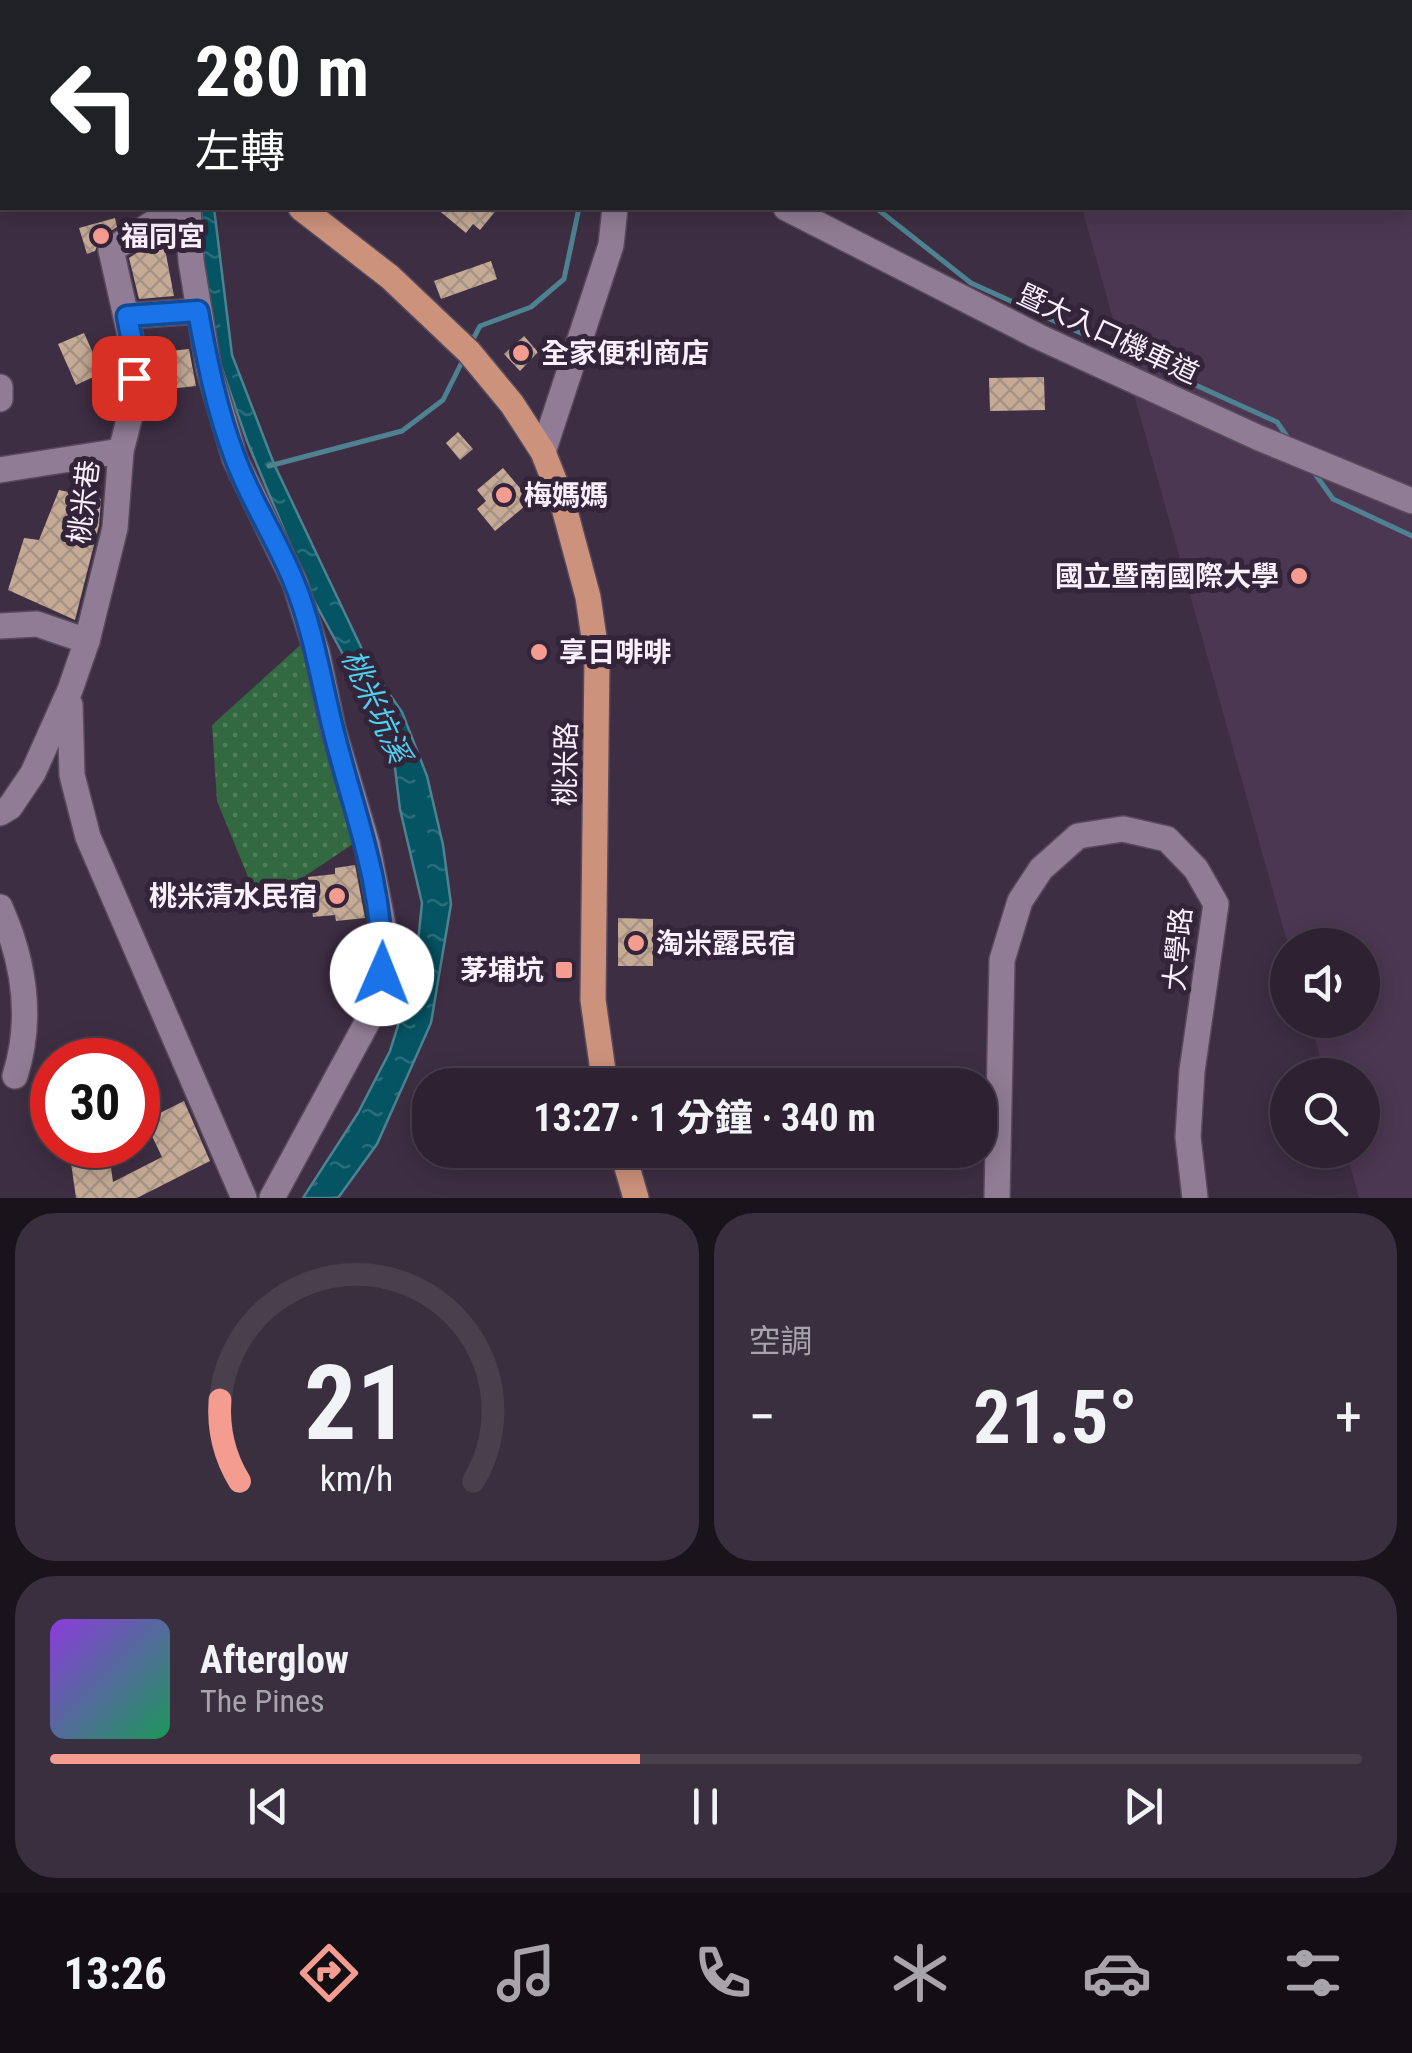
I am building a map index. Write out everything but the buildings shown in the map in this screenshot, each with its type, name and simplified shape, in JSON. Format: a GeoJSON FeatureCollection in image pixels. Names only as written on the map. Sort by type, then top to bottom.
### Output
{"type":"FeatureCollection","features":[{"type":"Feature","properties":{"kind":"main road","name":"桃米路"},"geometry":{"type":"LineString","coordinates":[[304,210],[390,277],[470,352],[512,404],[543,452],[576,547],[597,658],[593,1000],[603,1068]]}},
{"type":"Feature","properties":{"kind":"main road"},"geometry":{"type":"LineString","coordinates":[[627,1168],[636,1198]]}},
{"type":"Feature","properties":{"kind":"street","name":"桃米巷"},"geometry":{"type":"LineString","coordinates":[[0,813],[10,807],[33,773],[70,690],[87,641],[115,528],[121,450],[133,404],[134,352],[111,250],[167,210]]}},
{"type":"Feature","properties":{"kind":"street"},"geometry":{"type":"LineString","coordinates":[[188,210],[190,262],[209,370],[236,459],[294,582],[317,653],[333,730],[367,844],[383,925],[382,974],[370,1017],[272,1198]]}},
{"type":"Feature","properties":{"kind":"street"},"geometry":{"type":"LineString","coordinates":[[543,452],[611,245],[614,210]]}},
{"type":"Feature","properties":{"kind":"street","name":"暨大入口機車道"},"geometry":{"type":"LineString","coordinates":[[790,210],[1036,336],[1259,438],[1412,501]]}},
{"type":"Feature","properties":{"kind":"street"},"geometry":{"type":"LineString","coordinates":[[127,316],[198,311]]}},
{"type":"Feature","properties":{"kind":"street"},"geometry":{"type":"LineString","coordinates":[[0,387],[0,399]]}},
{"type":"Feature","properties":{"kind":"street"},"geometry":{"type":"LineString","coordinates":[[0,470],[121,450]]}},
{"type":"Feature","properties":{"kind":"street"},"geometry":{"type":"LineString","coordinates":[[0,626],[37,624],[87,641]]}},
{"type":"Feature","properties":{"kind":"street"},"geometry":{"type":"LineString","coordinates":[[70,690],[72,775],[88,838],[244,1198]]}},
{"type":"Feature","properties":{"kind":"street","name":"大學路"},"geometry":{"type":"LineString","coordinates":[[996,1198],[1002,960],[1020,901],[1041,869],[1078,836],[1123,828],[1167,839],[1196,869],[1216,904],[1192,1070],[1188,1137],[1195,1198]]}},
{"type":"Feature","properties":{"kind":"street"},"geometry":{"type":"LineString","coordinates":[[0,908],[14,940],[26,1023],[24,1048],[15,1076]]}},
{"type":"Feature","properties":{"kind":"shaded area","name":"國立暨南國際大學"},"geometry":{"type":"Polygon","coordinates":[[[1083,210],[1412,210],[1412,1198],[1359,1198],[1351,1168],[1380,1168],[1380,1058],[1320,1058],[1315,1038],[1380,1038],[1380,928],[1283,928],[1083,210]]]}},
{"type":"Feature","properties":{"kind":"green space"},"geometry":{"type":"Polygon","coordinates":[[[308,638],[359,840],[260,906],[217,801],[212,725],[308,638]]]}},
{"type":"Feature","properties":{"kind":"water","name":"桃米坑溪"},"geometry":{"type":"Polygon","coordinates":[[[201,210],[214,210],[232,355],[274,464],[370,666],[402,712],[427,776],[443,845],[451,904],[431,1023],[377,1144],[338,1198],[303,1198],[358,1113],[390,1051],[415,971],[422,903],[400,809],[394,760],[365,695],[312,597],[247,441],[220,363],[204,264],[201,210]]]}},
{"type":"Feature","properties":{"kind":"waterway"},"geometry":{"type":"LineString","coordinates":[[470,345],[480,326],[531,307],[564,279],[579,210]]}},
{"type":"Feature","properties":{"kind":"waterway"},"geometry":{"type":"LineString","coordinates":[[879,210],[971,283],[1277,422],[1288,438]]}},
{"type":"Feature","properties":{"kind":"waterway"},"geometry":{"type":"LineString","coordinates":[[269,466],[402,431],[443,400],[463,360]]}},
{"type":"Feature","properties":{"kind":"waterway"},"geometry":{"type":"LineString","coordinates":[[1313,471],[1333,499],[1412,536]]}},
{"type":"Feature","properties":{"kind":"place","name":"福同宮"},"geometry":{"type":"Point","coordinates":[101,236]}},
{"type":"Feature","properties":{"kind":"place","name":"全家便利商店"},"geometry":{"type":"Point","coordinates":[521,353]}},
{"type":"Feature","properties":{"kind":"place","name":"梅媽媽"},"geometry":{"type":"Point","coordinates":[504,495]}},
{"type":"Feature","properties":{"kind":"place","name":"國立暨南國際大學"},"geometry":{"type":"Point","coordinates":[1299,576]}},
{"type":"Feature","properties":{"kind":"place","name":"享日啡啡"},"geometry":{"type":"Point","coordinates":[539,652]}},
{"type":"Feature","properties":{"kind":"place","name":"桃米清水民宿"},"geometry":{"type":"Point","coordinates":[337,896]}},
{"type":"Feature","properties":{"kind":"place","name":"淘米露民宿"},"geometry":{"type":"Point","coordinates":[636,943]}},
{"type":"Feature","properties":{"kind":"place","name":"茅埔坑"},"geometry":{"type":"Point","coordinates":[564,970]}},
{"type":"Feature","properties":{"kind":"route"},"geometry":{"type":"LineString","coordinates":[[134,378],[127,316],[198,311],[209,370],[236,459],[294,582],[317,653],[333,730],[367,844],[383,925],[382,974]]}}]}
